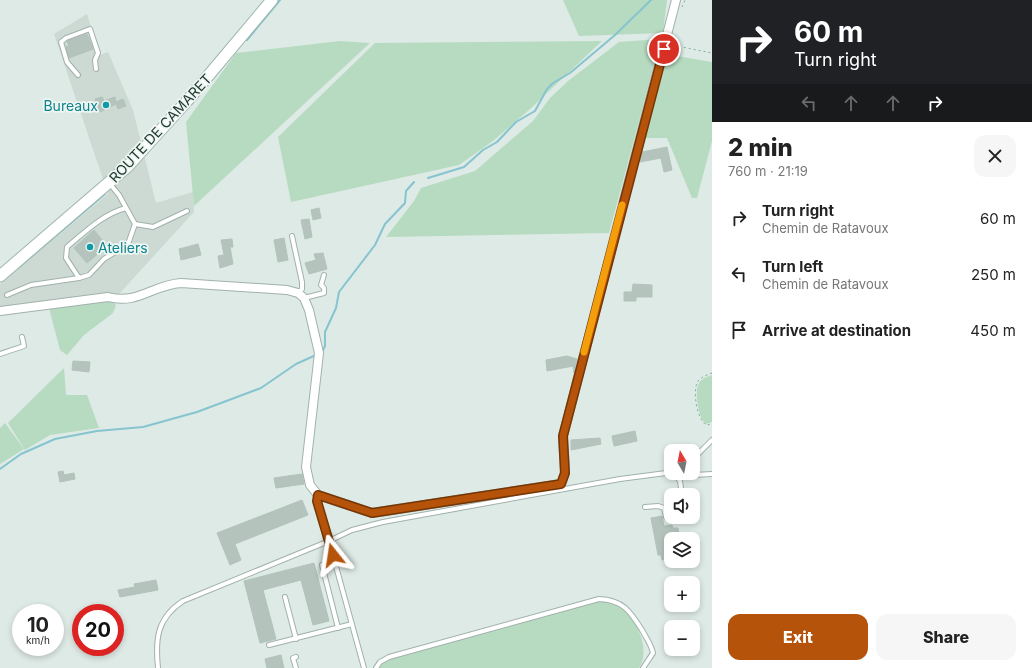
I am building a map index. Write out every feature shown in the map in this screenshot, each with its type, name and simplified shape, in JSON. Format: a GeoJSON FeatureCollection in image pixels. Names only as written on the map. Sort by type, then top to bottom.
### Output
{"type":"FeatureCollection","features":[{"type":"Feature","properties":{"kind":"main road","name":"ROUTE DE CAMARET"},"geometry":{"type":"LineString","coordinates":[[0,276],[110,183],[145,148],[241,38],[272,0]]}},
{"type":"Feature","properties":{"kind":"street"},"geometry":{"type":"LineString","coordinates":[[0,312],[108,297],[132,299],[168,284],[181,283],[287,290],[301,296],[309,310],[319,353],[306,467],[310,485],[318,495],[372,513],[561,484],[565,473],[563,436],[676,0]]}},
{"type":"Feature","properties":{"kind":"lane"},"geometry":{"type":"LineString","coordinates":[[78,75],[67,62],[61,42],[66,38],[90,29],[98,53],[95,60],[96,69]]}},
{"type":"Feature","properties":{"kind":"lane"},"geometry":{"type":"LineString","coordinates":[[7,295],[31,284],[80,278],[89,275],[104,259],[128,244],[135,224],[119,195],[110,183]]}},
{"type":"Feature","properties":{"kind":"lane"},"geometry":{"type":"LineString","coordinates":[[80,278],[66,258],[67,247],[88,229],[114,211],[126,208]]}},
{"type":"Feature","properties":{"kind":"lane"},"geometry":{"type":"LineString","coordinates":[[135,224],[153,227],[187,211]]}},
{"type":"Feature","properties":{"kind":"lane"},"geometry":{"type":"LineString","coordinates":[[292,236],[302,282],[301,296],[324,293],[324,288],[321,285],[324,275]]}},
{"type":"Feature","properties":{"kind":"lane"},"geometry":{"type":"LineString","coordinates":[[0,354],[24,346],[22,338]]}},
{"type":"Feature","properties":{"kind":"lane"},"geometry":{"type":"LineString","coordinates":[[700,452],[712,440]]}},
{"type":"Feature","properties":{"kind":"lane"},"geometry":{"type":"LineString","coordinates":[[158,668],[158,631],[172,608],[184,601],[352,530],[383,522],[620,479],[664,473]]}},
{"type":"Feature","properties":{"kind":"lane"},"geometry":{"type":"LineString","coordinates":[[318,495],[317,501],[364,668]]}},
{"type":"Feature","properties":{"kind":"lane"},"geometry":{"type":"LineString","coordinates":[[645,507],[658,506],[664,508]]}},
{"type":"Feature","properties":{"kind":"lane"},"geometry":{"type":"LineString","coordinates":[[322,565],[338,628]]}},
{"type":"Feature","properties":{"kind":"lane"},"geometry":{"type":"LineString","coordinates":[[285,597],[296,639]]}},
{"type":"Feature","properties":{"kind":"lane"},"geometry":{"type":"LineString","coordinates":[[376,668],[380,662],[389,657],[599,599],[611,600],[622,605],[631,613],[651,646],[653,653],[643,668]]}},
{"type":"Feature","properties":{"kind":"lane"},"geometry":{"type":"LineString","coordinates":[[269,645],[352,624]]}},
{"type":"Feature","properties":{"kind":"lane"},"geometry":{"type":"LineString","coordinates":[[296,657],[293,658],[296,668]]}},
{"type":"Feature","properties":{"kind":"path"},"geometry":{"type":"LineString","coordinates":[[681,13],[684,0]]}},
{"type":"Feature","properties":{"kind":"path"},"geometry":{"type":"LineString","coordinates":[[675,33],[677,44],[682,47],[712,53]]}},
{"type":"Feature","properties":{"kind":"path"},"geometry":{"type":"LineString","coordinates":[[712,373],[699,380],[695,388],[698,416],[701,422],[706,425],[712,424]]}},
{"type":"Feature","properties":{"kind":"shaded area"},"geometry":{"type":"Polygon","coordinates":[[[87,14],[100,55],[108,52],[133,110],[156,203],[193,192],[194,212],[119,294],[108,293],[0,308],[0,284],[108,194],[54,34],[87,14]]]}},
{"type":"Feature","properties":{"kind":"green space"},"geometry":{"type":"Polygon","coordinates":[[[563,0],[667,0],[663,33],[579,36],[563,0]]]}},
{"type":"Feature","properties":{"kind":"green space"},"geometry":{"type":"Polygon","coordinates":[[[661,39],[609,233],[386,237],[414,201],[421,188],[475,171],[533,121],[550,98],[568,81],[619,42],[661,39]]]}},
{"type":"Feature","properties":{"kind":"green space"},"geometry":{"type":"Polygon","coordinates":[[[340,41],[370,43],[194,206],[186,122],[236,53],[340,41]]]}},
{"type":"Feature","properties":{"kind":"green space"},"geometry":{"type":"Polygon","coordinates":[[[602,41],[529,110],[493,141],[459,165],[291,202],[278,137],[375,43],[602,41]]]}},
{"type":"Feature","properties":{"kind":"green space"},"geometry":{"type":"Polygon","coordinates":[[[665,54],[712,62],[712,141],[697,198],[692,198],[667,138],[643,138],[665,54]]]}},
{"type":"Feature","properties":{"kind":"green space"},"geometry":{"type":"Polygon","coordinates":[[[111,300],[116,305],[113,313],[84,335],[67,355],[60,350],[49,308],[111,300]]]}},
{"type":"Feature","properties":{"kind":"green space"},"geometry":{"type":"Polygon","coordinates":[[[64,368],[66,395],[87,395],[99,428],[50,435],[25,450],[8,423],[64,368]]]}},
{"type":"Feature","properties":{"kind":"green space"},"geometry":{"type":"Polygon","coordinates":[[[712,375],[712,422],[706,424],[703,421],[699,410],[697,392],[700,381],[712,375]]]}},
{"type":"Feature","properties":{"kind":"green space"},"geometry":{"type":"Polygon","coordinates":[[[5,423],[24,449],[0,464],[0,428],[5,423]]]}},
{"type":"Feature","properties":{"kind":"green space"},"geometry":{"type":"Polygon","coordinates":[[[596,602],[607,602],[622,608],[635,623],[644,651],[643,660],[639,668],[379,668],[384,662],[396,657],[596,602]]]}},
{"type":"Feature","properties":{"kind":"building"},"geometry":{"type":"Polygon","coordinates":[[[87,34],[93,49],[69,58],[66,47],[69,46],[67,41],[87,34]]]}},
{"type":"Feature","properties":{"kind":"building","name":"Bureaux"},"geometry":{"type":"Polygon","coordinates":[[[102,97],[104,101],[115,97],[116,102],[123,99],[126,106],[118,109],[116,104],[100,112],[95,99],[102,97]]]}},
{"type":"Feature","properties":{"kind":"building"},"geometry":{"type":"Polygon","coordinates":[[[667,147],[672,170],[664,172],[661,158],[640,162],[642,152],[667,147]]]}},
{"type":"Feature","properties":{"kind":"building"},"geometry":{"type":"Polygon","coordinates":[[[319,208],[321,218],[313,220],[311,210],[319,208]]]}},
{"type":"Feature","properties":{"kind":"building"},"geometry":{"type":"Polygon","coordinates":[[[309,219],[312,237],[305,239],[301,220],[309,219]]]}},
{"type":"Feature","properties":{"kind":"building","name":"Ateliers"},"geometry":{"type":"Polygon","coordinates":[[[94,230],[107,246],[87,263],[74,248],[94,230]]]}},
{"type":"Feature","properties":{"kind":"building"},"geometry":{"type":"Polygon","coordinates":[[[284,238],[288,260],[278,262],[274,240],[284,238]]]}},
{"type":"Feature","properties":{"kind":"building"},"geometry":{"type":"Polygon","coordinates":[[[232,239],[233,247],[230,247],[233,264],[220,268],[218,256],[224,255],[221,240],[232,239]]]}},
{"type":"Feature","properties":{"kind":"building"},"geometry":{"type":"Polygon","coordinates":[[[198,244],[201,255],[181,260],[179,249],[198,244]]]}},
{"type":"Feature","properties":{"kind":"building"},"geometry":{"type":"Polygon","coordinates":[[[323,253],[327,269],[309,274],[305,263],[316,260],[314,254],[323,253]]]}},
{"type":"Feature","properties":{"kind":"building"},"geometry":{"type":"Polygon","coordinates":[[[633,284],[652,285],[652,297],[636,297],[636,301],[624,301],[624,292],[632,292],[633,284]]]}},
{"type":"Feature","properties":{"kind":"building"},"geometry":{"type":"Polygon","coordinates":[[[567,356],[577,359],[574,373],[573,366],[547,371],[546,360],[567,356]]]}},
{"type":"Feature","properties":{"kind":"building"},"geometry":{"type":"Polygon","coordinates":[[[73,361],[90,362],[89,372],[72,370],[73,361]]]}},
{"type":"Feature","properties":{"kind":"building"},"geometry":{"type":"Polygon","coordinates":[[[635,431],[637,441],[614,446],[612,436],[635,431]]]}},
{"type":"Feature","properties":{"kind":"building"},"geometry":{"type":"Polygon","coordinates":[[[600,438],[601,444],[571,450],[571,440],[600,438]]]}},
{"type":"Feature","properties":{"kind":"building"},"geometry":{"type":"Polygon","coordinates":[[[63,471],[64,475],[74,473],[75,479],[60,482],[58,472],[63,471]]]}},
{"type":"Feature","properties":{"kind":"building"},"geometry":{"type":"Polygon","coordinates":[[[302,474],[304,484],[276,488],[274,478],[302,474]]]}},
{"type":"Feature","properties":{"kind":"building"},"geometry":{"type":"Polygon","coordinates":[[[302,500],[308,515],[235,544],[241,560],[230,565],[217,533],[302,500]]]}},
{"type":"Feature","properties":{"kind":"building"},"geometry":{"type":"Polygon","coordinates":[[[662,516],[664,526],[672,525],[673,528],[678,528],[679,532],[664,532],[664,560],[662,560],[661,555],[658,555],[651,518],[662,516]]]}},
{"type":"Feature","properties":{"kind":"building"},"geometry":{"type":"Polygon","coordinates":[[[314,563],[329,621],[313,625],[301,580],[263,590],[276,639],[260,643],[244,581],[314,563]]]}},
{"type":"Feature","properties":{"kind":"building"},"geometry":{"type":"Polygon","coordinates":[[[156,580],[158,590],[120,597],[118,590],[135,587],[134,584],[156,580]]]}},
{"type":"Feature","properties":{"kind":"building"},"geometry":{"type":"Polygon","coordinates":[[[281,655],[284,668],[267,668],[265,659],[281,655]]]}},
{"type":"Feature","properties":{"kind":"waterway"},"geometry":{"type":"LineString","coordinates":[[247,40],[280,0]]}},
{"type":"Feature","properties":{"kind":"waterway"},"geometry":{"type":"LineString","coordinates":[[428,178],[464,167],[483,150],[497,142],[516,122],[535,111],[547,89],[553,83],[570,73],[615,35],[651,0]]}},
{"type":"Feature","properties":{"kind":"waterway"},"geometry":{"type":"LineString","coordinates":[[322,352],[325,346],[325,332],[336,308],[339,292],[375,245],[385,224],[405,203],[406,191],[414,182]]}},
{"type":"Feature","properties":{"kind":"waterway"},"geometry":{"type":"LineString","coordinates":[[18,268],[105,194]]}},
{"type":"Feature","properties":{"kind":"waterway"},"geometry":{"type":"LineString","coordinates":[[0,469],[21,454],[55,439],[97,431],[143,427],[197,412],[261,388],[296,364],[316,355]]}},
{"type":"Feature","properties":{"kind":"slow traffic"},"geometry":{"type":"LineString","coordinates":[[584,352],[622,205]]}},
{"type":"Feature","properties":{"kind":"place","name":"Bureaux"},"geometry":{"type":"Point","coordinates":[106,105]}},
{"type":"Feature","properties":{"kind":"place","name":"Ateliers"},"geometry":{"type":"Point","coordinates":[90,247]}},
{"type":"Feature","properties":{"kind":"route"},"geometry":{"type":"LineString","coordinates":[[333,555],[317,501],[318,495],[372,513],[561,484],[565,473],[563,436],[664,49]]}}]}
